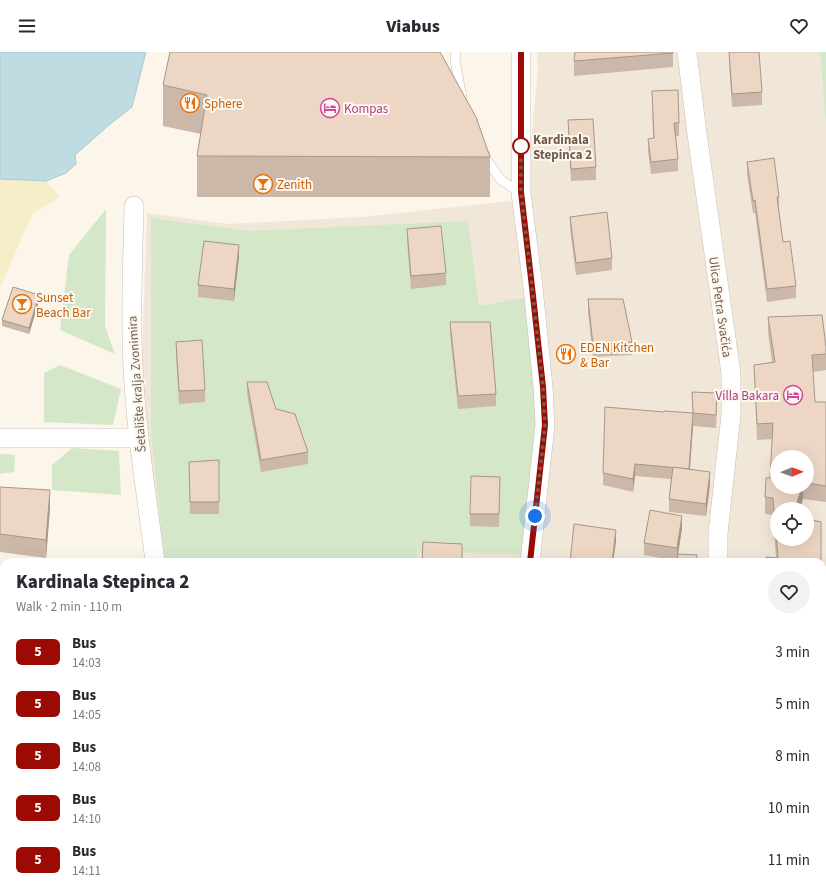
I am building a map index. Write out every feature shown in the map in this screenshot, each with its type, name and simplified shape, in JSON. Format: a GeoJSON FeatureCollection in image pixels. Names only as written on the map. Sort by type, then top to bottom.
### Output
{"type":"FeatureCollection","features":[{"type":"Feature","properties":{"kind":"street"},"geometry":{"type":"LineString","coordinates":[[521,52],[521,192],[532,280],[543,387],[545,425],[530,558]]}},
{"type":"Feature","properties":{"kind":"street","name":"Ulica Petra Svačića"},"geometry":{"type":"LineString","coordinates":[[687,52],[696,134],[731,373],[731,415],[718,533],[718,558]]}},
{"type":"Feature","properties":{"kind":"street","name":"Šetalište kralja Zvonimira"},"geometry":{"type":"LineString","coordinates":[[134,206],[131,304],[133,367],[139,438],[154,558]]}},
{"type":"Feature","properties":{"kind":"street"},"geometry":{"type":"LineString","coordinates":[[0,438],[139,438]]}},
{"type":"Feature","properties":{"kind":"lane"},"geometry":{"type":"LineString","coordinates":[[456,52],[456,67],[462,100],[465,107]]}},
{"type":"Feature","properties":{"kind":"lane"},"geometry":{"type":"LineString","coordinates":[[482,147],[487,160],[501,180],[521,192]]}},
{"type":"Feature","properties":{"kind":"shaded area"},"geometry":{"type":"Polygon","coordinates":[[[537,52],[820,52],[826,128],[826,558],[155,558],[141,385],[147,213],[228,224],[362,217],[529,199],[528,172],[538,70],[537,52]]]}},
{"type":"Feature","properties":{"kind":"green space"},"geometry":{"type":"Polygon","coordinates":[[[820,52],[826,52],[826,128],[820,52]]]}},
{"type":"Feature","properties":{"kind":"green space"},"geometry":{"type":"Polygon","coordinates":[[[106,209],[105,326],[115,354],[60,330],[69,255],[106,209]]]}},
{"type":"Feature","properties":{"kind":"green space"},"geometry":{"type":"Polygon","coordinates":[[[151,218],[250,231],[468,221],[479,306],[527,297],[536,425],[523,555],[417,551],[417,558],[165,558],[151,434],[151,218]]]}},
{"type":"Feature","properties":{"kind":"green space"},"geometry":{"type":"Polygon","coordinates":[[[60,365],[121,389],[113,425],[44,422],[44,373],[60,365]]]}},
{"type":"Feature","properties":{"kind":"green space"},"geometry":{"type":"Polygon","coordinates":[[[72,448],[119,451],[121,495],[52,490],[52,465],[72,448]]]}},
{"type":"Feature","properties":{"kind":"green space"},"geometry":{"type":"Polygon","coordinates":[[[0,454],[15,455],[14,472],[0,474],[0,454]]]}},
{"type":"Feature","properties":{"kind":"sand"},"geometry":{"type":"Polygon","coordinates":[[[0,179],[46,181],[60,197],[32,214],[0,288],[0,179]]]}},
{"type":"Feature","properties":{"kind":"water"},"geometry":{"type":"Polygon","coordinates":[[[0,52],[146,52],[132,107],[75,155],[76,164],[66,173],[46,181],[0,179],[0,52]]]}},
{"type":"Feature","properties":{"kind":"building","name":"Kompas"},"geometry":{"type":"Polygon","coordinates":[[[170,52],[440,52],[476,117],[490,157],[197,156],[207,95],[163,85],[170,52]]]}},
{"type":"Feature","properties":{"kind":"building"},"geometry":{"type":"Polygon","coordinates":[[[575,52],[673,52],[673,53],[574,61],[575,52]]]}},
{"type":"Feature","properties":{"kind":"building"},"geometry":{"type":"Polygon","coordinates":[[[729,52],[759,52],[762,92],[732,94],[729,52]]]}},
{"type":"Feature","properties":{"kind":"building"},"geometry":{"type":"Polygon","coordinates":[[[678,90],[679,123],[674,123],[678,159],[651,162],[648,139],[654,138],[652,91],[678,90]]]}},
{"type":"Feature","properties":{"kind":"building"},"geometry":{"type":"Polygon","coordinates":[[[593,119],[596,167],[571,169],[568,120],[593,119]]]}},
{"type":"Feature","properties":{"kind":"building"},"geometry":{"type":"Polygon","coordinates":[[[774,158],[783,242],[790,241],[796,286],[767,289],[755,200],[753,201],[747,162],[774,158]]]}},
{"type":"Feature","properties":{"kind":"building"},"geometry":{"type":"Polygon","coordinates":[[[607,212],[612,258],[576,263],[570,217],[607,212]]]}},
{"type":"Feature","properties":{"kind":"building"},"geometry":{"type":"Polygon","coordinates":[[[441,226],[446,273],[411,276],[407,229],[441,226]]]}},
{"type":"Feature","properties":{"kind":"building"},"geometry":{"type":"Polygon","coordinates":[[[204,241],[239,245],[234,289],[198,285],[204,241]]]}},
{"type":"Feature","properties":{"kind":"building"},"geometry":{"type":"Polygon","coordinates":[[[13,287],[39,295],[29,328],[2,320],[13,287]]]}},
{"type":"Feature","properties":{"kind":"building"},"geometry":{"type":"Polygon","coordinates":[[[588,299],[623,299],[632,342],[593,345],[588,299]]]}},
{"type":"Feature","properties":{"kind":"building"},"geometry":{"type":"Polygon","coordinates":[[[822,315],[826,354],[812,355],[815,402],[826,402],[826,486],[814,484],[814,450],[772,450],[773,423],[757,424],[754,365],[775,362],[768,317],[822,315]]]}},
{"type":"Feature","properties":{"kind":"building"},"geometry":{"type":"Polygon","coordinates":[[[450,322],[490,322],[496,394],[458,396],[450,322]]]}},
{"type":"Feature","properties":{"kind":"building"},"geometry":{"type":"Polygon","coordinates":[[[202,340],[205,390],[179,391],[176,342],[202,340]]]}},
{"type":"Feature","properties":{"kind":"building"},"geometry":{"type":"Polygon","coordinates":[[[247,382],[267,382],[276,409],[295,414],[308,452],[261,460],[247,382]]]}},
{"type":"Feature","properties":{"kind":"building"},"geometry":{"type":"Polygon","coordinates":[[[692,392],[717,393],[716,415],[693,413],[692,392]]]}},
{"type":"Feature","properties":{"kind":"building"},"geometry":{"type":"Polygon","coordinates":[[[605,407],[693,413],[689,469],[635,464],[633,479],[603,473],[605,407]]]}},
{"type":"Feature","properties":{"kind":"building"},"geometry":{"type":"Polygon","coordinates":[[[219,460],[219,502],[190,502],[189,462],[219,460]]]}},
{"type":"Feature","properties":{"kind":"building"},"geometry":{"type":"Polygon","coordinates":[[[673,467],[710,472],[706,504],[669,499],[673,467]]]}},
{"type":"Feature","properties":{"kind":"building"},"geometry":{"type":"Polygon","coordinates":[[[471,476],[500,477],[499,514],[470,514],[471,476]]]}},
{"type":"Feature","properties":{"kind":"building"},"geometry":{"type":"Polygon","coordinates":[[[766,478],[770,478],[770,494],[800,494],[797,502],[773,502],[773,498],[765,497],[766,478]]]}},
{"type":"Feature","properties":{"kind":"building"},"geometry":{"type":"Polygon","coordinates":[[[0,487],[50,490],[46,540],[0,534],[0,487]]]}},
{"type":"Feature","properties":{"kind":"building"},"geometry":{"type":"Polygon","coordinates":[[[650,510],[682,516],[677,548],[644,543],[650,510]]]}},
{"type":"Feature","properties":{"kind":"building"},"geometry":{"type":"Polygon","coordinates":[[[814,520],[821,522],[821,558],[778,558],[777,546],[814,546],[814,520]]]}},
{"type":"Feature","properties":{"kind":"building"},"geometry":{"type":"Polygon","coordinates":[[[574,524],[616,530],[612,558],[570,558],[574,524]]]}},
{"type":"Feature","properties":{"kind":"building"},"geometry":{"type":"Polygon","coordinates":[[[423,542],[462,544],[462,558],[422,558],[423,542]]]}},
{"type":"Feature","properties":{"kind":"building"},"geometry":{"type":"Polygon","coordinates":[[[678,554],[697,555],[697,558],[678,558],[678,554]]]}},
{"type":"Feature","properties":{"kind":"bus line","name":"5"},"geometry":{"type":"LineString","coordinates":[[521,52],[521,192],[543,387],[545,425],[530,558]]}},
{"type":"Feature","properties":{"kind":"place","name":"Sphere"},"geometry":{"type":"Point","coordinates":[190,103]}},
{"type":"Feature","properties":{"kind":"place","name":"Kompas"},"geometry":{"type":"Point","coordinates":[330,108]}},
{"type":"Feature","properties":{"kind":"place","name":"Kardinala Stepinca 2"},"geometry":{"type":"Point","coordinates":[521,146]}},
{"type":"Feature","properties":{"kind":"place","name":"Zenith"},"geometry":{"type":"Point","coordinates":[263,184]}},
{"type":"Feature","properties":{"kind":"place","name":"Sunset Beach Bar"},"geometry":{"type":"Point","coordinates":[22,304]}},
{"type":"Feature","properties":{"kind":"place","name":"EDEN Kitchen & Bar"},"geometry":{"type":"Point","coordinates":[566,354]}},
{"type":"Feature","properties":{"kind":"place","name":"Villa Bakara"},"geometry":{"type":"Point","coordinates":[793,395]}},
{"type":"Feature","properties":{"kind":"route"},"geometry":{"type":"LineString","coordinates":[[521,146],[521,192],[543,387],[545,425],[535,516]]}}]}
